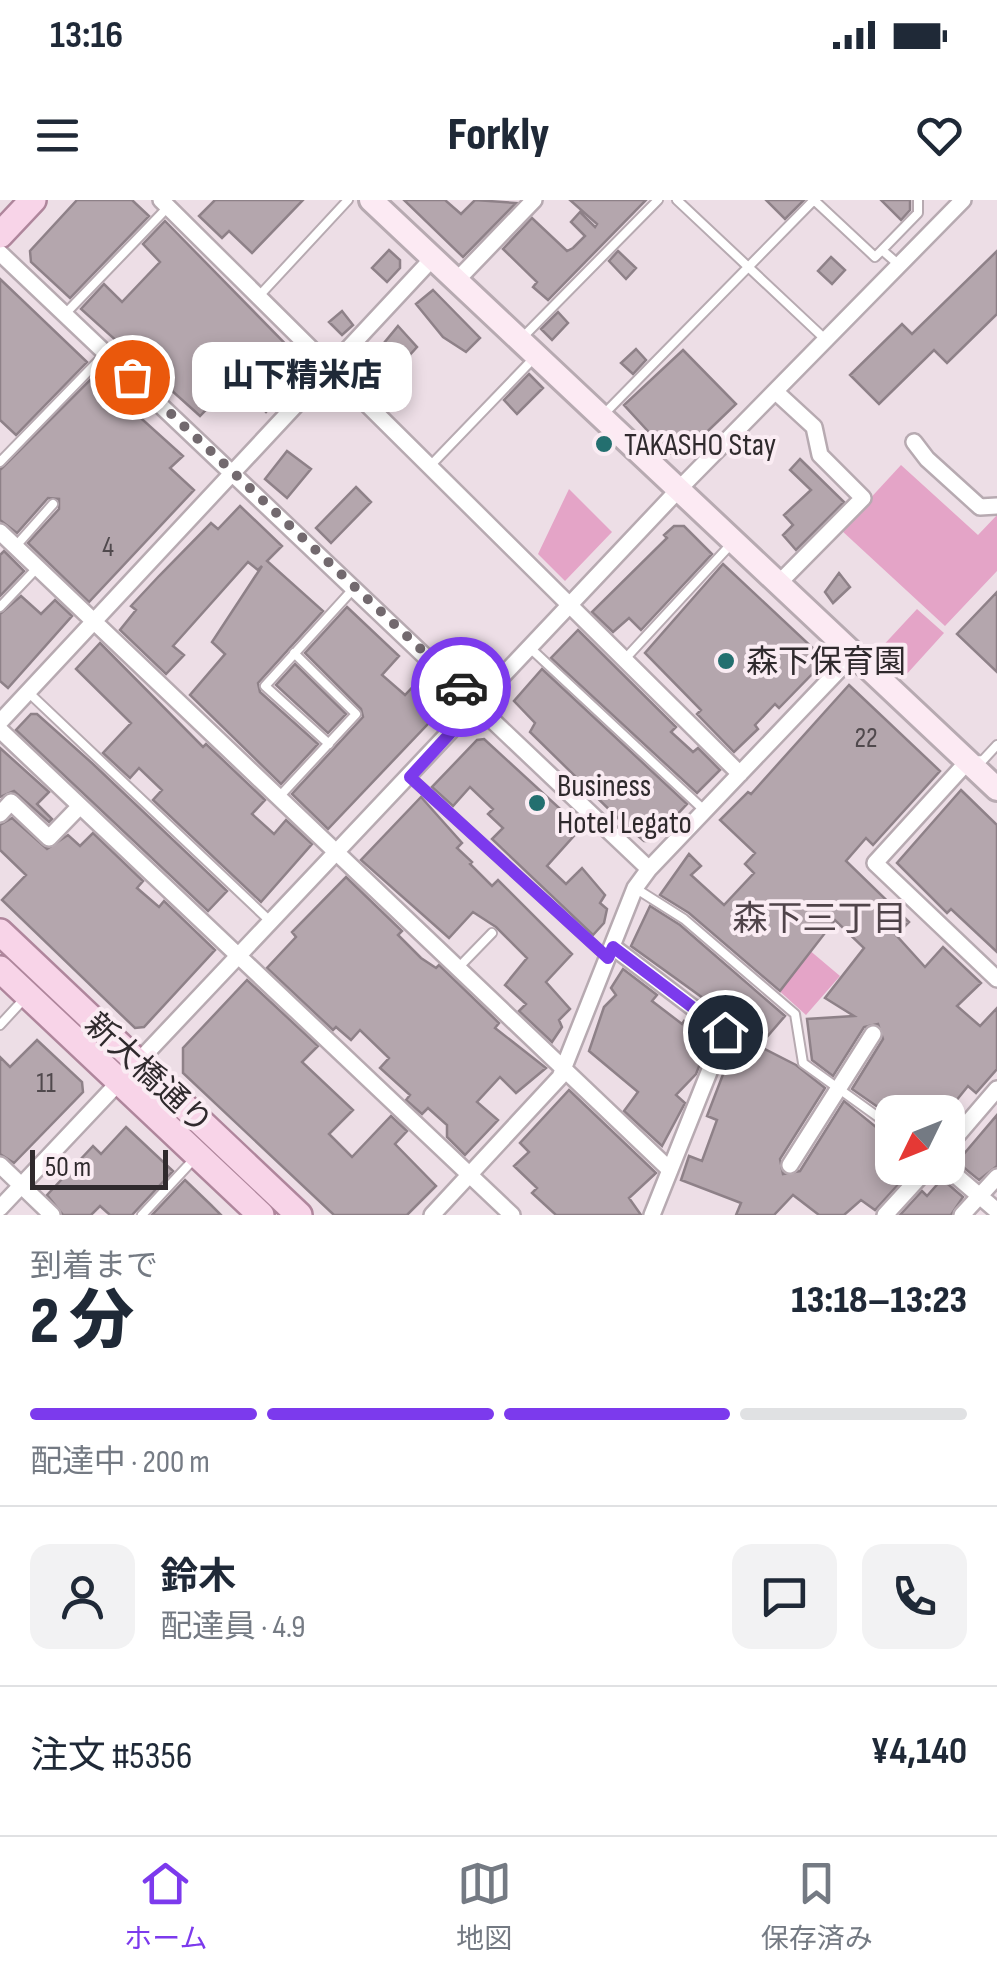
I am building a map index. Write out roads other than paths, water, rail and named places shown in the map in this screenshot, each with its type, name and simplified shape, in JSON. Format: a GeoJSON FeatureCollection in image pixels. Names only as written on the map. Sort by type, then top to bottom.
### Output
{"type":"FeatureCollection","features":[{"type":"Feature","properties":{"kind":"main road"},"geometry":{"type":"LineString","coordinates":[[0,235],[33,200]]}},
{"type":"Feature","properties":{"kind":"main road","name":"新大橋通り"},"geometry":{"type":"LineString","coordinates":[[0,932],[299,1215]]}},
{"type":"Feature","properties":{"kind":"main road","name":"新大橋通り"},"geometry":{"type":"LineString","coordinates":[[0,968],[261,1215]]}},
{"type":"Feature","properties":{"kind":"street"},"geometry":{"type":"LineString","coordinates":[[371,200],[527,350],[681,487],[997,788]]}},
{"type":"Feature","properties":{"kind":"street"},"geometry":{"type":"LineString","coordinates":[[456,280],[532,200]]}},
{"type":"Feature","properties":{"kind":"street"},"geometry":{"type":"LineString","coordinates":[[0,1208],[681,487],[963,200]]}},
{"type":"Feature","properties":{"kind":"street"},"geometry":{"type":"LineString","coordinates":[[165,203],[740,774]]}},
{"type":"Feature","properties":{"kind":"street"},"geometry":{"type":"LineString","coordinates":[[0,253],[478,703],[649,870]]}},
{"type":"Feature","properties":{"kind":"street"},"geometry":{"type":"LineString","coordinates":[[0,722],[432,259]]}},
{"type":"Feature","properties":{"kind":"street"},"geometry":{"type":"LineString","coordinates":[[776,392],[814,426],[820,455],[863,498],[780,582]]}},
{"type":"Feature","properties":{"kind":"street"},"geometry":{"type":"LineString","coordinates":[[914,442],[980,498],[997,502],[980,507],[926,459],[914,442]]}},
{"type":"Feature","properties":{"kind":"street"},"geometry":{"type":"LineString","coordinates":[[0,532],[670,1170]]}},
{"type":"Feature","properties":{"kind":"street"},"geometry":{"type":"LineString","coordinates":[[432,1215],[560,1076],[636,888],[649,870],[855,653]]}},
{"type":"Feature","properties":{"kind":"street"},"geometry":{"type":"LineString","coordinates":[[0,730],[512,1215]]}},
{"type":"Feature","properties":{"kind":"street"},"geometry":{"type":"LineString","coordinates":[[968,761],[874,863],[997,979]]}},
{"type":"Feature","properties":{"kind":"street"},"geometry":{"type":"LineString","coordinates":[[0,814],[10,802],[48,838],[80,806]]}},
{"type":"Feature","properties":{"kind":"street"},"geometry":{"type":"LineString","coordinates":[[611,953],[725,1032],[652,1215]]}},
{"type":"Feature","properties":{"kind":"street"},"geometry":{"type":"LineString","coordinates":[[790,1165],[874,1034]]}},
{"type":"Feature","properties":{"kind":"street"},"geometry":{"type":"LineString","coordinates":[[965,1126],[997,1089]]}},
{"type":"Feature","properties":{"kind":"street"},"geometry":{"type":"LineString","coordinates":[[0,1166],[52,1215]]}},
{"type":"Feature","properties":{"kind":"street"},"geometry":{"type":"LineString","coordinates":[[962,1215],[997,1177]]}},
{"type":"Feature","properties":{"kind":"street"},"geometry":{"type":"LineString","coordinates":[[965,1183],[997,1211]]}},
{"type":"Feature","properties":{"kind":"street"},"geometry":{"type":"LineString","coordinates":[[886,1215],[913,1185]]}},
{"type":"Feature","properties":{"kind":"lane"},"geometry":{"type":"LineString","coordinates":[[259,296],[348,200]]}},
{"type":"Feature","properties":{"kind":"lane"},"geometry":{"type":"LineString","coordinates":[[432,466],[658,200]]}},
{"type":"Feature","properties":{"kind":"lane"},"geometry":{"type":"LineString","coordinates":[[677,200],[826,340]]}},
{"type":"Feature","properties":{"kind":"lane"},"geometry":{"type":"LineString","coordinates":[[602,416],[814,200],[874,258],[918,213],[918,200]]}},
{"type":"Feature","properties":{"kind":"lane"},"geometry":{"type":"LineString","coordinates":[[65,314],[165,203]]}},
{"type":"Feature","properties":{"kind":"lane"},"geometry":{"type":"LineString","coordinates":[[882,250],[900,266]]}},
{"type":"Feature","properties":{"kind":"lane"},"geometry":{"type":"LineString","coordinates":[[0,462],[106,353]]}},
{"type":"Feature","properties":{"kind":"lane"},"geometry":{"type":"LineString","coordinates":[[15,546],[53,504]]}},
{"type":"Feature","properties":{"kind":"lane"},"geometry":{"type":"LineString","coordinates":[[624,660],[736,539]]}},
{"type":"Feature","properties":{"kind":"lane"},"geometry":{"type":"LineString","coordinates":[[0,607],[38,568]]}},
{"type":"Feature","properties":{"kind":"lane"},"geometry":{"type":"LineString","coordinates":[[328,744],[265,686],[355,587]]}},
{"type":"Feature","properties":{"kind":"lane"},"geometry":{"type":"LineString","coordinates":[[529,648],[705,811]]}},
{"type":"Feature","properties":{"kind":"lane"},"geometry":{"type":"LineString","coordinates":[[279,797],[356,714],[294,654]]}},
{"type":"Feature","properties":{"kind":"lane"},"geometry":{"type":"LineString","coordinates":[[28,692],[272,923]]}},
{"type":"Feature","properties":{"kind":"lane"},"geometry":{"type":"LineString","coordinates":[[968,761],[983,760],[997,745]]}},
{"type":"Feature","properties":{"kind":"lane"},"geometry":{"type":"LineString","coordinates":[[410,777],[611,953]]}},
{"type":"Feature","properties":{"kind":"lane"},"geometry":{"type":"LineString","coordinates":[[636,888],[684,919],[796,1014],[803,1062],[875,1115]]}},
{"type":"Feature","properties":{"kind":"lane"},"geometry":{"type":"LineString","coordinates":[[458,968],[492,933]]}},
{"type":"Feature","properties":{"kind":"lane"},"geometry":{"type":"LineString","coordinates":[[0,1025],[28,995]]}},
{"type":"Feature","properties":{"kind":"lane"},"geometry":{"type":"LineString","coordinates":[[142,1215],[197,1156]]}},
{"type":"Feature","properties":{"kind":"place","name":"山下精米店"},"geometry":{"type":"Point","coordinates":[132,377]}},
{"type":"Feature","properties":{"kind":"place","name":"TAKASHO Stay"},"geometry":{"type":"Point","coordinates":[604,444]}},
{"type":"Feature","properties":{"kind":"place","name":"森下保育園"},"geometry":{"type":"Point","coordinates":[726,661]}},
{"type":"Feature","properties":{"kind":"place","name":"Business Hotel Legato"},"geometry":{"type":"Point","coordinates":[537,803]}},
{"type":"Feature","properties":{"kind":"district","name":"森下三丁目"},"geometry":{"type":"Point","coordinates":[820,918]}}]}
